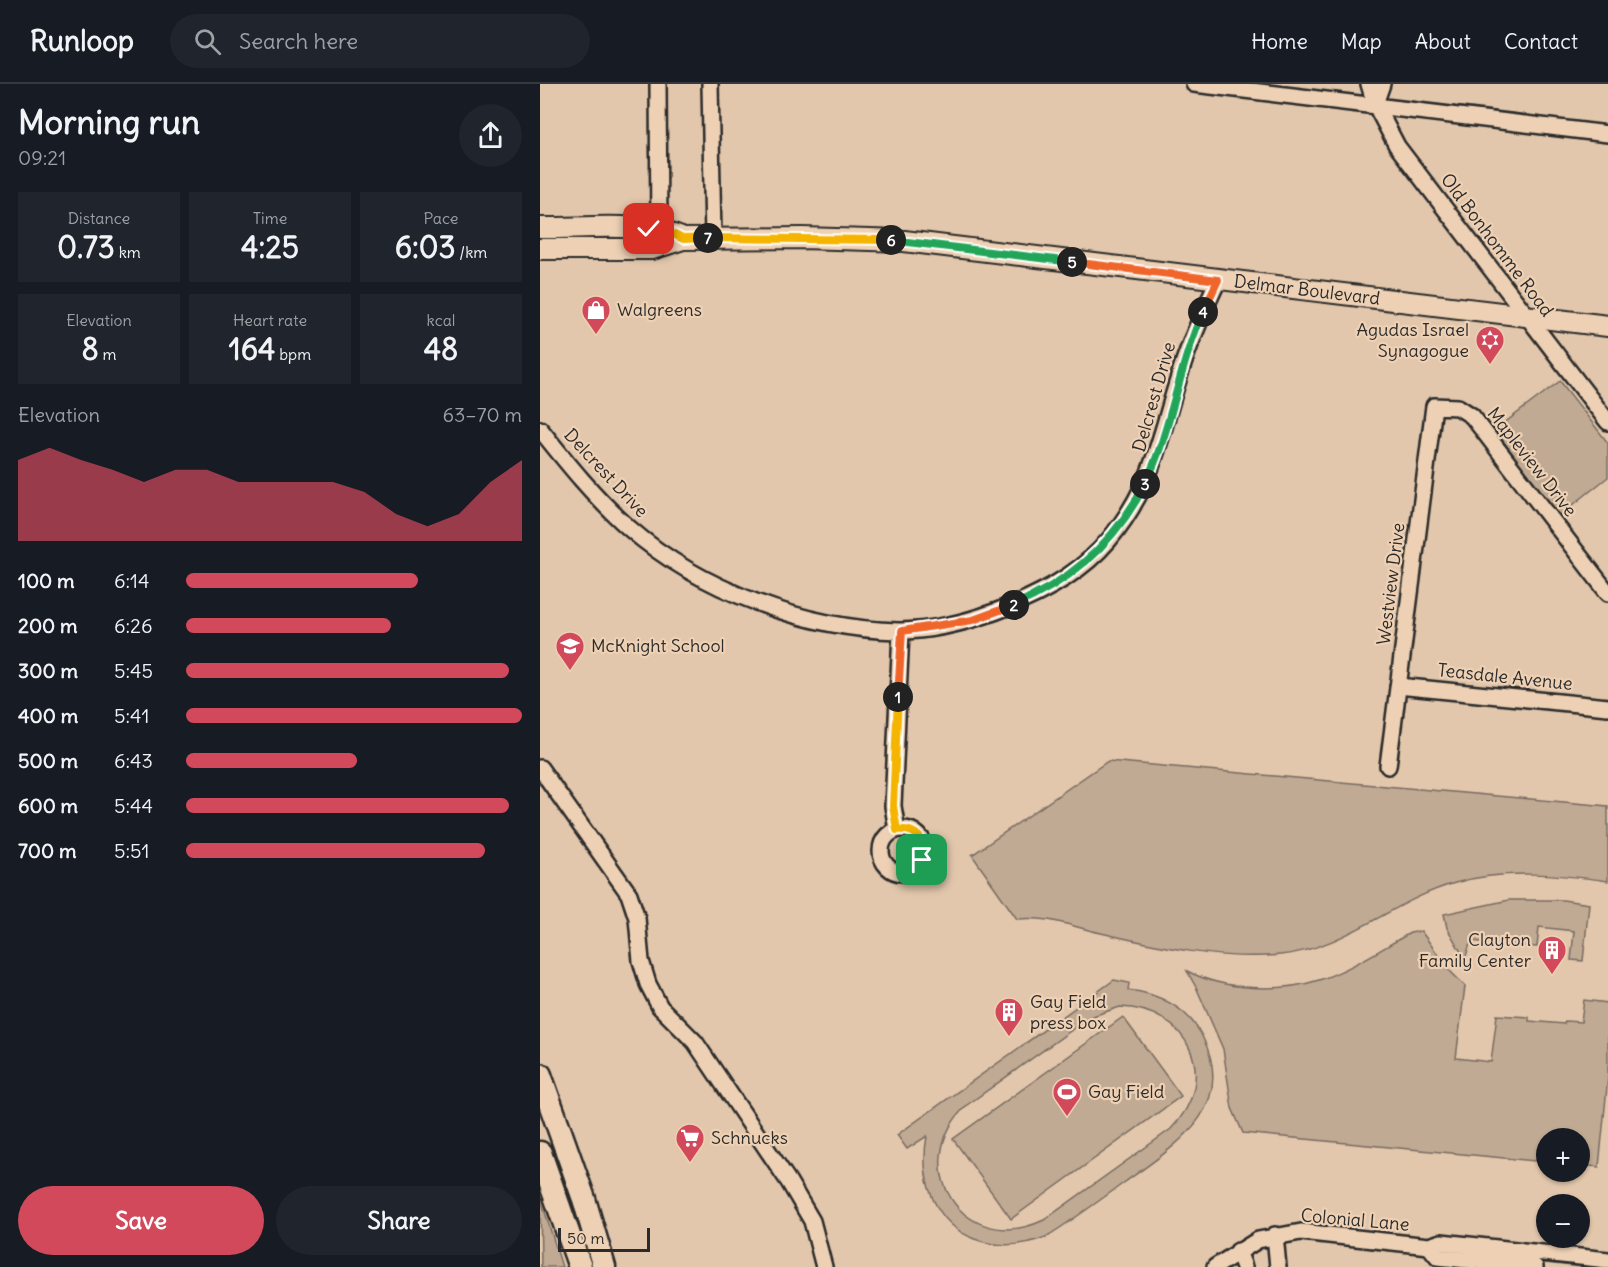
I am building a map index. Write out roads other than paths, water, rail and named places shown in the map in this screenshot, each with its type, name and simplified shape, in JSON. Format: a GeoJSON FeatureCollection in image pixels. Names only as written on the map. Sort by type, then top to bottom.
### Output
{"type":"FeatureCollection","features":[{"type":"Feature","properties":{"kind":"highway"},"geometry":{"type":"LineString","coordinates":[[540,1075],[573,1168],[604,1267]]}},
{"type":"Feature","properties":{"kind":"highway"},"geometry":{"type":"LineString","coordinates":[[540,1153],[580,1267]]}},
{"type":"Feature","properties":{"kind":"main road","name":"Delmar Boulevard"},"geometry":{"type":"LineString","coordinates":[[540,228],[659,230],[683,239]]}},
{"type":"Feature","properties":{"kind":"main road","name":"Delmar Boulevard"},"geometry":{"type":"LineString","coordinates":[[540,249],[652,249],[683,239],[713,238],[904,241],[1608,326]]}},
{"type":"Feature","properties":{"kind":"street"},"geometry":{"type":"LineString","coordinates":[[658,84],[659,230]]}},
{"type":"Feature","properties":{"kind":"street"},"geometry":{"type":"LineString","coordinates":[[710,84],[713,238]]}},
{"type":"Feature","properties":{"kind":"street"},"geometry":{"type":"LineString","coordinates":[[1194,84],[1375,104],[1608,134]]}},
{"type":"Feature","properties":{"kind":"street","name":"Old Bonhomme Road"},"geometry":{"type":"LineString","coordinates":[[1369,84],[1375,104],[1396,146],[1608,422]]}},
{"type":"Feature","properties":{"kind":"street"},"geometry":{"type":"LineString","coordinates":[[1375,104],[1382,84]]}},
{"type":"Feature","properties":{"kind":"street","name":"Delcrest Drive"},"geometry":{"type":"LineString","coordinates":[[540,429],[569,465],[624,524],[695,573],[759,603],[798,616],[860,628],[902,631],[973,620],[1031,598],[1073,574],[1107,542],[1132,508],[1154,465],[1192,336],[1218,280]]}},
{"type":"Feature","properties":{"kind":"street","name":"Mapleview Drive"},"geometry":{"type":"LineString","coordinates":[[1434,406],[1458,407],[1472,416],[1608,593]]}},
{"type":"Feature","properties":{"kind":"street","name":"Westview Drive"},"geometry":{"type":"LineString","coordinates":[[1388,766],[1434,406]]}},
{"type":"Feature","properties":{"kind":"street"},"geometry":{"type":"LineString","coordinates":[[897,830],[893,806],[902,631]]}},
{"type":"Feature","properties":{"kind":"street","name":"Teasdale Avenue"},"geometry":{"type":"LineString","coordinates":[[1398,686],[1608,707]]}},
{"type":"Feature","properties":{"kind":"street"},"geometry":{"type":"LineString","coordinates":[[540,768],[629,894],[637,918],[641,961],[648,984],[660,1006],[695,1042],[789,1182],[812,1221],[824,1267]]}},
{"type":"Feature","properties":{"kind":"street","name":"Colonial Lane"},"geometry":{"type":"LineString","coordinates":[[1215,1267],[1257,1240],[1301,1232],[1435,1257],[1441,1242],[1468,1252],[1535,1267]]}},
{"type":"Feature","properties":{"kind":"street"},"geometry":{"type":"LineString","coordinates":[[1275,1236],[1278,1267]]}},
{"type":"Feature","properties":{"kind":"street"},"geometry":{"type":"LineString","coordinates":[[1238,1251],[1244,1267]]}},
{"type":"Feature","properties":{"kind":"street","name":"Colonial Lane"},"geometry":{"type":"LineString","coordinates":[[1468,1252],[1608,1260]]}},
{"type":"Feature","properties":{"kind":"place","name":"Walgreens"},"geometry":{"type":"Point","coordinates":[596,336]}},
{"type":"Feature","properties":{"kind":"place","name":"Agudas Israel Synagogue"},"geometry":{"type":"Point","coordinates":[1490,366]}},
{"type":"Feature","properties":{"kind":"place","name":"McKnight School"},"geometry":{"type":"Point","coordinates":[570,672]}},
{"type":"Feature","properties":{"kind":"place","name":"Clayton Family Center"},"geometry":{"type":"Point","coordinates":[1552,976]}},
{"type":"Feature","properties":{"kind":"place","name":"Gay Field press box"},"geometry":{"type":"Point","coordinates":[1009,1038]}},
{"type":"Feature","properties":{"kind":"place","name":"Gay Field"},"geometry":{"type":"Point","coordinates":[1067,1118]}},
{"type":"Feature","properties":{"kind":"place","name":"Schnucks"},"geometry":{"type":"Point","coordinates":[690,1164]}}]}
